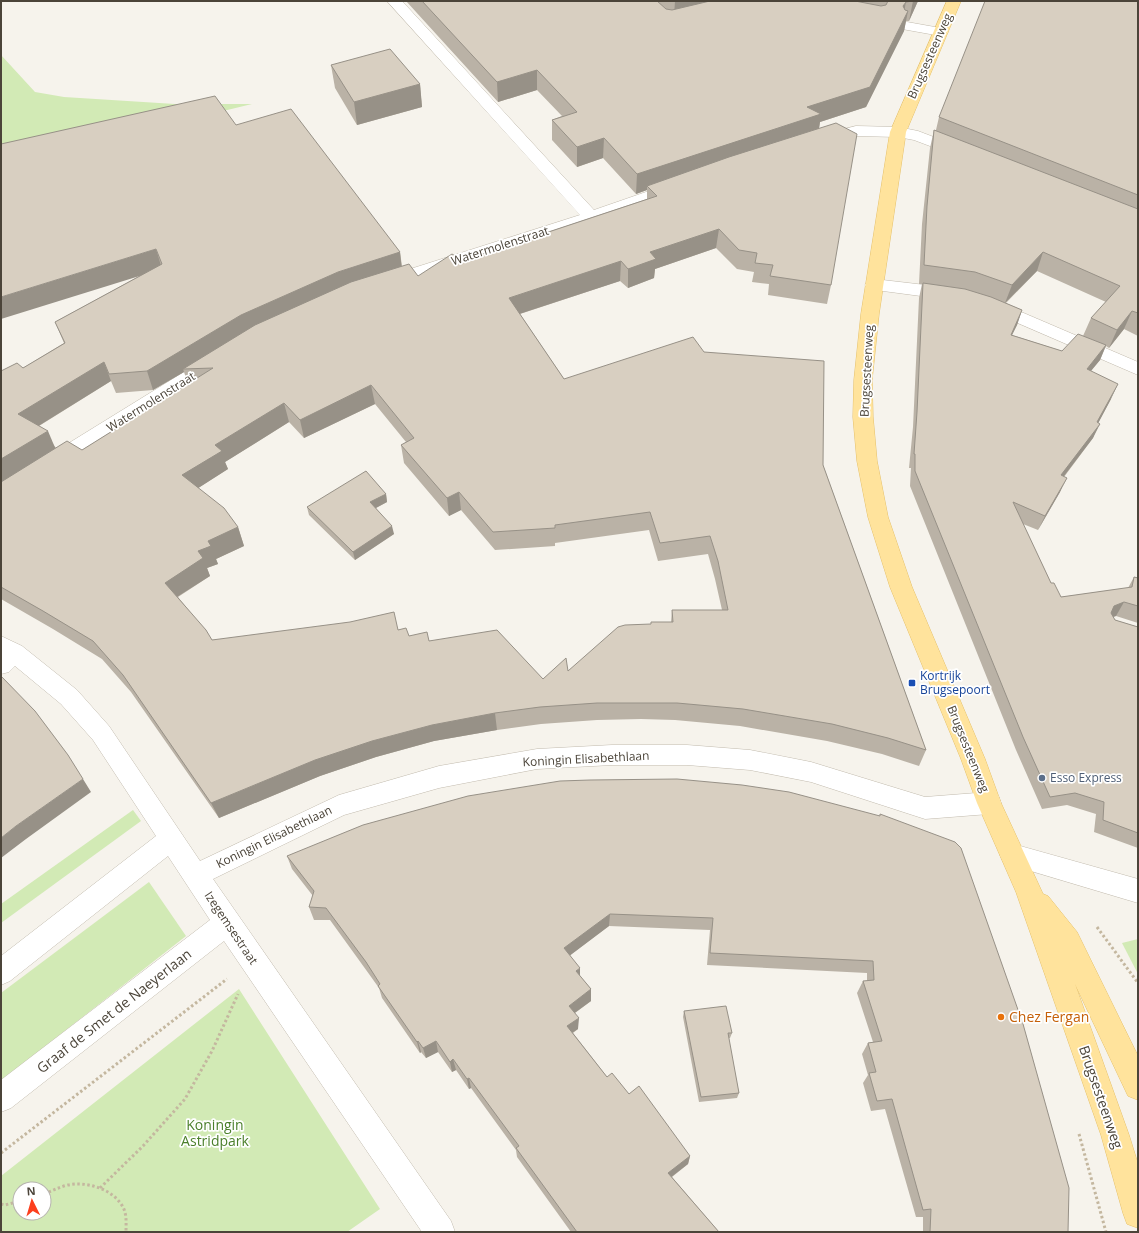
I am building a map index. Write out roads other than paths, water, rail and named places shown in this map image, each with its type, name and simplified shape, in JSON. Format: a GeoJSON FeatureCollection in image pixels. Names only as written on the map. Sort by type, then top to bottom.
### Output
{"type":"FeatureCollection","features":[{"type":"Feature","properties":{"kind":"main road","name":"Brugsesteenweg"},"geometry":{"type":"LineString","coordinates":[[954,1],[898,132],[874,285],[864,380],[863,417],[867,462],[878,517],[901,587],[973,759],[989,803],[1029,892],[1115,1135],[1138,1213]]}},
{"type":"Feature","properties":{"kind":"main road","name":"Brugsesteenweg"},"geometry":{"type":"LineString","coordinates":[[1029,892],[1068,941],[1138,1086]]}},
{"type":"Feature","properties":{"kind":"street"},"geometry":{"type":"LineString","coordinates":[[394,1],[591,216]]}},
{"type":"Feature","properties":{"kind":"street"},"geometry":{"type":"LineString","coordinates":[[907,26],[941,32]]}},
{"type":"Feature","properties":{"kind":"street"},"geometry":{"type":"LineString","coordinates":[[806,145],[856,131],[898,132],[918,136],[976,159]]}},
{"type":"Feature","properties":{"kind":"street","name":"Watermolenstraat"},"geometry":{"type":"LineString","coordinates":[[369,288],[691,182]]}},
{"type":"Feature","properties":{"kind":"street"},"geometry":{"type":"LineString","coordinates":[[874,285],[928,291],[974,299],[1138,369]]}},
{"type":"Feature","properties":{"kind":"street","name":"Watermolenstraat"},"geometry":{"type":"LineString","coordinates":[[1,495],[226,355]]}},
{"type":"Feature","properties":{"kind":"street","name":"Izegemsestraat"},"geometry":{"type":"LineString","coordinates":[[5,654],[69,697],[100,733],[170,840],[196,875],[252,960],[440,1232]]}},
{"type":"Feature","properties":{"kind":"street","name":"Koningin Elisabethlaan"},"geometry":{"type":"LineString","coordinates":[[196,875],[339,806],[439,777],[537,759],[612,755],[687,755],[750,760],[812,772],[925,808],[989,803]]}},
{"type":"Feature","properties":{"kind":"street"},"geometry":{"type":"LineString","coordinates":[[1,972],[170,840]]}},
{"type":"Feature","properties":{"kind":"street"},"geometry":{"type":"LineString","coordinates":[[1014,856],[1138,891]]}},
{"type":"Feature","properties":{"kind":"street","name":"Graaf de Smet de Naeyerlaan"},"geometry":{"type":"LineString","coordinates":[[1,1098],[227,923]]}},
{"type":"Feature","properties":{"kind":"place","name":"Kortrijk Brugsepoort"},"geometry":{"type":"Point","coordinates":[912,683]}},
{"type":"Feature","properties":{"kind":"place","name":"Esso Express"},"geometry":{"type":"Point","coordinates":[1042,778]}},
{"type":"Feature","properties":{"kind":"place","name":"Chez Fergan"},"geometry":{"type":"Point","coordinates":[1001,1017]}},
{"type":"Feature","properties":{"kind":"park label","name":"Koningin Astridpark"},"geometry":{"type":"Point","coordinates":[215,1134]}}]}
